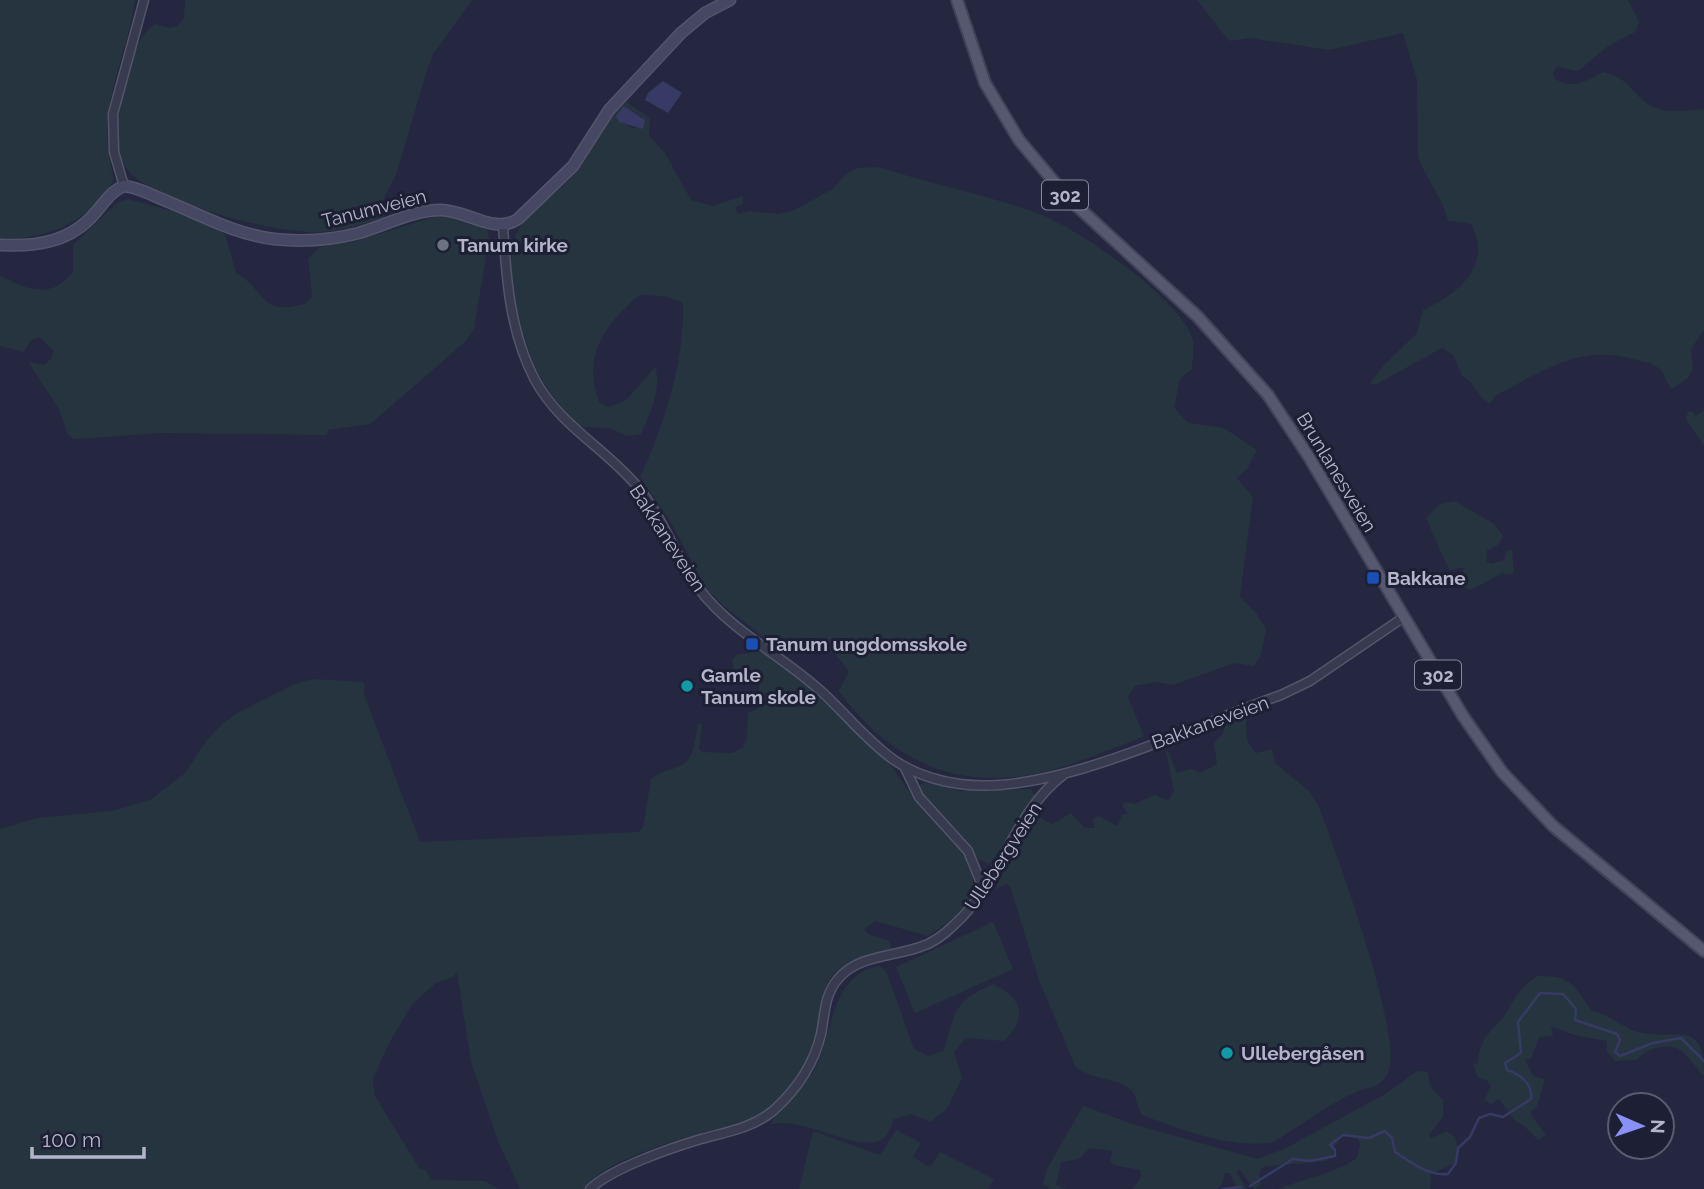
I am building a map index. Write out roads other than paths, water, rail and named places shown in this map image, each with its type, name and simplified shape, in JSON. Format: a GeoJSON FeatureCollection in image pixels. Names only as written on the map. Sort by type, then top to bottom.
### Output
{"type":"FeatureCollection","features":[{"type":"Feature","properties":{"kind":"main road"},"geometry":{"type":"LineString","coordinates":[[503,225],[518,219],[573,166],[609,110],[681,33],[705,13],[730,0]]}},
{"type":"Feature","properties":{"kind":"main road","name":"Brunlanesveien"},"geometry":{"type":"LineString","coordinates":[[957,0],[985,83],[1019,141],[1066,196],[1198,317],[1252,374],[1309,457],[1476,737],[1515,787],[1561,832],[1704,951]]}},
{"type":"Feature","properties":{"kind":"main road","name":"Tanumveien"},"geometry":{"type":"LineString","coordinates":[[124,186],[144,191],[236,232],[277,239],[314,240],[344,236],[435,211],[460,212],[492,225],[503,225]]}},
{"type":"Feature","properties":{"kind":"main road"},"geometry":{"type":"LineString","coordinates":[[0,244],[39,244],[68,235],[87,222],[116,190],[124,186]]}},
{"type":"Feature","properties":{"kind":"street"},"geometry":{"type":"LineString","coordinates":[[124,186],[114,152],[113,114],[144,0]]}},
{"type":"Feature","properties":{"kind":"street","name":"Bakkaneveien"},"geometry":{"type":"LineString","coordinates":[[503,225],[506,270],[518,338],[531,373],[555,411],[636,485],[661,519],[696,585],[716,608],[822,692],[873,743],[904,765],[942,781],[979,786],[1018,784],[1066,773],[1281,695],[1310,681],[1404,617]]}},
{"type":"Feature","properties":{"kind":"street"},"geometry":{"type":"LineString","coordinates":[[904,765],[919,797],[968,851],[984,890]]}},
{"type":"Feature","properties":{"kind":"street","name":"Ullebergveien"},"geometry":{"type":"LineString","coordinates":[[590,1189],[622,1170],[688,1143],[740,1129],[768,1114],[786,1097],[809,1065],[819,1042],[828,997],[841,976],[860,962],[922,947],[937,939],[964,916],[984,890],[1036,803],[1066,773]]}},
{"type":"Feature","properties":{"kind":"water"},"geometry":{"type":"Polygon","coordinates":[[[663,81],[682,93],[668,113],[645,100],[648,93],[663,81]]]}},
{"type":"Feature","properties":{"kind":"water"},"geometry":{"type":"Polygon","coordinates":[[[624,106],[645,120],[643,129],[619,122],[616,116],[624,106]]]}},
{"type":"Feature","properties":{"kind":"waterway"},"geometry":{"type":"LineString","coordinates":[[1250,1186],[1293,1159],[1310,1161],[1335,1156],[1335,1150],[1330,1145],[1343,1135],[1369,1138],[1385,1131],[1392,1138],[1395,1152],[1426,1171],[1448,1174],[1456,1163],[1458,1148],[1470,1137],[1479,1118],[1490,1114],[1503,1117],[1531,1099],[1528,1084],[1517,1074],[1507,1070],[1505,1063],[1521,1053],[1518,1022],[1540,993],[1563,994],[1576,1009],[1575,1020],[1617,1034],[1620,1040],[1615,1052],[1620,1056],[1653,1043],[1681,1038],[1704,1061]]}},
{"type":"Feature","properties":{"kind":"waterway"},"geometry":{"type":"LineString","coordinates":[[1222,1189],[1241,1187]]}},
{"type":"Feature","properties":{"kind":"place","name":"Tanum kirke"},"geometry":{"type":"Point","coordinates":[443,245]}},
{"type":"Feature","properties":{"kind":"place","name":"Bakkane"},"geometry":{"type":"Point","coordinates":[1373,578]}},
{"type":"Feature","properties":{"kind":"place","name":"Tanum ungdomsskole"},"geometry":{"type":"Point","coordinates":[752,644]}},
{"type":"Feature","properties":{"kind":"place","name":"Gamle Tanum skole"},"geometry":{"type":"Point","coordinates":[687,686]}},
{"type":"Feature","properties":{"kind":"place","name":"Ullebergåsen"},"geometry":{"type":"Point","coordinates":[1227,1053]}}]}
